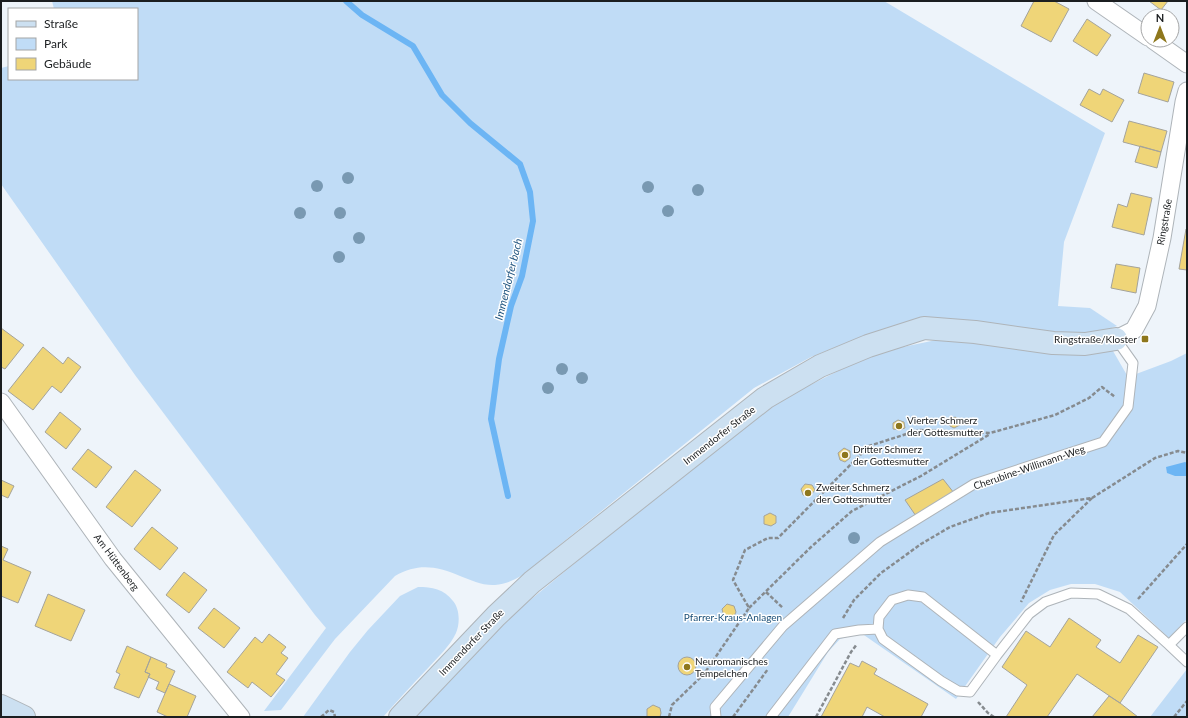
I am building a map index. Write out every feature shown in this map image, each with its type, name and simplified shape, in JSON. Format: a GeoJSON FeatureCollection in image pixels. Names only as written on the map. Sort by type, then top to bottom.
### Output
{"type":"FeatureCollection","features":[{"type":"Feature","properties":{"kind":"street"},"geometry":{"type":"LineString","coordinates":[[1096,1],[1140,31]]}},
{"type":"Feature","properties":{"kind":"street"},"geometry":{"type":"LineString","coordinates":[[1164,48],[1187,64]]}},
{"type":"Feature","properties":{"kind":"street","name":"Ringstraße"},"geometry":{"type":"LineString","coordinates":[[1116,339],[1134,330],[1147,306],[1162,238],[1186,98]]}},
{"type":"Feature","properties":{"kind":"street","name":"Immendorfer Straße"},"geometry":{"type":"LineString","coordinates":[[400,717],[496,616],[532,582],[765,398],[820,366],[868,346],[924,328],[975,332],[1052,343],[1085,344],[1116,339]]}},
{"type":"Feature","properties":{"kind":"street","name":"Am Hüttenberg"},"geometry":{"type":"LineString","coordinates":[[1,402],[113,559],[241,717]]}},
{"type":"Feature","properties":{"kind":"street"},"geometry":{"type":"LineString","coordinates":[[1,706],[24,717]]}},
{"type":"Feature","properties":{"kind":"lane","name":"Cherubine-Willimann-Weg"},"geometry":{"type":"LineString","coordinates":[[716,717],[715,707],[784,626],[880,542],[974,484],[1103,442],[1128,407],[1133,363],[1116,339]]}},
{"type":"Feature","properties":{"kind":"lane"},"geometry":{"type":"LineString","coordinates":[[997,655],[923,597],[908,595],[892,600],[879,617],[878,629],[882,639],[958,691],[970,692],[1028,614],[1045,602],[1071,593],[1098,594],[1129,609],[1187,662]]}},
{"type":"Feature","properties":{"kind":"lane"},"geometry":{"type":"LineString","coordinates":[[1169,645],[1187,627]]}},
{"type":"Feature","properties":{"kind":"lane"},"geometry":{"type":"LineString","coordinates":[[771,717],[834,634],[878,629]]}},
{"type":"Feature","properties":{"kind":"path"},"geometry":{"type":"LineString","coordinates":[[669,717],[672,705],[704,674],[749,608],[811,547],[852,511],[921,476],[990,433],[1055,415],[1088,398],[1102,387],[1115,396],[1116,423]]}},
{"type":"Feature","properties":{"kind":"path"},"geometry":{"type":"LineString","coordinates":[[749,608],[733,580],[745,550],[768,538],[778,538],[869,446],[919,430],[990,433]]}},
{"type":"Feature","properties":{"kind":"path"},"geometry":{"type":"LineString","coordinates":[[1021,602],[1054,535],[1092,498],[1155,458],[1178,451],[1187,453]]}},
{"type":"Feature","properties":{"kind":"path"},"geometry":{"type":"LineString","coordinates":[[842,632],[842,621],[854,600],[881,573],[921,544],[950,527],[989,513],[1092,498]]}},
{"type":"Feature","properties":{"kind":"path"},"geometry":{"type":"LineString","coordinates":[[1129,609],[1187,544]]}},
{"type":"Feature","properties":{"kind":"path"},"geometry":{"type":"LineString","coordinates":[[766,592],[794,617]]}},
{"type":"Feature","properties":{"kind":"path"},"geometry":{"type":"LineString","coordinates":[[816,717],[851,652],[868,630]]}},
{"type":"Feature","properties":{"kind":"path"},"geometry":{"type":"LineString","coordinates":[[733,717],[769,667]]}},
{"type":"Feature","properties":{"kind":"path"},"geometry":{"type":"LineString","coordinates":[[1174,717],[1187,701]]}},
{"type":"Feature","properties":{"kind":"path"},"geometry":{"type":"LineString","coordinates":[[321,717],[329,710],[334,712],[335,717]]}},
{"type":"Feature","properties":{"kind":"path"},"geometry":{"type":"LineString","coordinates":[[988,713],[994,717]]}},
{"type":"Feature","properties":{"kind":"green space"},"geometry":{"type":"Polygon","coordinates":[[[52,1],[884,1],[1105,133],[1064,242],[1058,306],[1090,308],[1117,326],[1092,335],[861,337],[811,357],[754,388],[521,576],[504,583],[486,585],[443,570],[427,567],[411,569],[395,576],[335,639],[281,710],[264,711],[326,628],[135,375],[1,184],[1,68],[8,66],[8,80],[138,80],[138,8],[54,8],[52,1]]]}},
{"type":"Feature","properties":{"kind":"green space","name":"Pfarrer-Kraus-Anlagen"},"geometry":{"type":"Polygon","coordinates":[[[941,339],[1070,353],[1113,351],[1128,377],[1171,361],[1187,353],[1187,619],[1169,638],[1120,592],[1095,584],[1071,584],[1050,590],[1029,603],[1000,637],[956,699],[861,633],[840,639],[828,652],[788,717],[412,717],[512,615],[746,422],[778,401],[874,353],[941,339]]]}},
{"type":"Feature","properties":{"kind":"green space"},"geometry":{"type":"Polygon","coordinates":[[[418,587],[433,588],[442,591],[449,597],[457,608],[459,621],[456,633],[444,651],[383,717],[303,717],[350,652],[368,630],[400,596],[418,587]]]}},
{"type":"Feature","properties":{"kind":"green space"},"geometry":{"type":"Polygon","coordinates":[[[1187,669],[1187,717],[1150,717],[1187,669]]]}},
{"type":"Feature","properties":{"kind":"water"},"geometry":{"type":"Polygon","coordinates":[[[1185,462],[1187,463],[1187,476],[1175,476],[1167,473],[1166,467],[1185,462]]]}},
{"type":"Feature","properties":{"kind":"building"},"geometry":{"type":"Polygon","coordinates":[[[1034,1],[1054,1],[1069,9],[1051,42],[1021,26],[1034,1]]]}},
{"type":"Feature","properties":{"kind":"building"},"geometry":{"type":"Polygon","coordinates":[[[1149,1],[1168,1],[1163,8],[1158,8],[1149,1]]]}},
{"type":"Feature","properties":{"kind":"building"},"geometry":{"type":"Polygon","coordinates":[[[1087,19],[1111,35],[1097,56],[1073,41],[1087,19]]]}},
{"type":"Feature","properties":{"kind":"building"},"geometry":{"type":"Polygon","coordinates":[[[1144,73],[1174,82],[1168,102],[1138,93],[1144,73]]]}},
{"type":"Feature","properties":{"kind":"building"},"geometry":{"type":"Polygon","coordinates":[[[1089,89],[1100,95],[1103,89],[1124,100],[1112,122],[1080,105],[1089,89]]]}},
{"type":"Feature","properties":{"kind":"building"},"geometry":{"type":"Polygon","coordinates":[[[1129,121],[1167,131],[1161,152],[1123,142],[1129,121]]]}},
{"type":"Feature","properties":{"kind":"building"},"geometry":{"type":"Polygon","coordinates":[[[1140,146],[1161,152],[1157,168],[1135,162],[1140,146]]]}},
{"type":"Feature","properties":{"kind":"building"},"geometry":{"type":"Polygon","coordinates":[[[1131,193],[1152,198],[1144,235],[1112,227],[1118,204],[1127,207],[1131,193]]]}},
{"type":"Feature","properties":{"kind":"building"},"geometry":{"type":"Polygon","coordinates":[[[1187,229],[1187,270],[1179,269],[1187,229]]]}},
{"type":"Feature","properties":{"kind":"building"},"geometry":{"type":"Polygon","coordinates":[[[1116,264],[1140,268],[1136,293],[1111,288],[1116,264]]]}},
{"type":"Feature","properties":{"kind":"building"},"geometry":{"type":"Polygon","coordinates":[[[1,328],[24,345],[5,369],[1,367],[1,328]]]}},
{"type":"Feature","properties":{"kind":"building"},"geometry":{"type":"Polygon","coordinates":[[[43,347],[63,364],[68,357],[81,367],[61,393],[52,386],[33,410],[8,391],[43,347]]]}},
{"type":"Feature","properties":{"kind":"building"},"geometry":{"type":"Polygon","coordinates":[[[60,412],[81,429],[66,449],[45,432],[60,412]]]}},
{"type":"Feature","properties":{"kind":"building"},"geometry":{"type":"Polygon","coordinates":[[[955,417],[960,420],[960,425],[954,428],[950,426],[949,420],[955,417]]]}},
{"type":"Feature","properties":{"kind":"building","name":"Vierter Schmerz der Gottesmutter"},"geometry":{"type":"Polygon","coordinates":[[[898,420],[904,422],[905,428],[899,430],[893,429],[893,423],[898,420]]]}},
{"type":"Feature","properties":{"kind":"building","name":"Dritter Schmerz der Gottesmutter"},"geometry":{"type":"Polygon","coordinates":[[[844,448],[850,451],[850,458],[845,462],[840,460],[838,453],[844,448]]]}},
{"type":"Feature","properties":{"kind":"building"},"geometry":{"type":"Polygon","coordinates":[[[88,449],[112,467],[96,488],[72,469],[88,449]]]}},
{"type":"Feature","properties":{"kind":"building"},"geometry":{"type":"Polygon","coordinates":[[[135,470],[161,490],[132,527],[106,507],[135,470]]]}},
{"type":"Feature","properties":{"kind":"building"},"geometry":{"type":"Polygon","coordinates":[[[943,479],[954,493],[916,516],[905,500],[943,479]]]}},
{"type":"Feature","properties":{"kind":"building"},"geometry":{"type":"Polygon","coordinates":[[[1,480],[14,486],[8,498],[1,495],[1,480]]]}},
{"type":"Feature","properties":{"kind":"building","name":"Zweiter Schmerz der Gottesmutter"},"geometry":{"type":"Polygon","coordinates":[[[805,484],[812,485],[815,490],[810,496],[803,495],[801,489],[805,484]]]}},
{"type":"Feature","properties":{"kind":"building"},"geometry":{"type":"Polygon","coordinates":[[[770,513],[776,516],[776,523],[771,526],[764,524],[764,516],[770,513]]]}},
{"type":"Feature","properties":{"kind":"building"},"geometry":{"type":"Polygon","coordinates":[[[152,527],[178,548],[160,570],[134,549],[152,527]]]}},
{"type":"Feature","properties":{"kind":"building"},"geometry":{"type":"Polygon","coordinates":[[[1,546],[8,549],[3,560],[31,572],[18,603],[1,596],[1,546]]]}},
{"type":"Feature","properties":{"kind":"building"},"geometry":{"type":"Polygon","coordinates":[[[184,572],[207,590],[189,613],[166,595],[184,572]]]}},
{"type":"Feature","properties":{"kind":"building"},"geometry":{"type":"Polygon","coordinates":[[[48,594],[85,610],[71,641],[35,626],[48,594]]]}},
{"type":"Feature","properties":{"kind":"building"},"geometry":{"type":"Polygon","coordinates":[[[727,604],[734,606],[736,612],[733,618],[724,617],[722,609],[727,604]]]}},
{"type":"Feature","properties":{"kind":"building"},"geometry":{"type":"Polygon","coordinates":[[[214,608],[240,628],[224,648],[198,628],[214,608]]]}},
{"type":"Feature","properties":{"kind":"building"},"geometry":{"type":"Polygon","coordinates":[[[1069,618],[1101,640],[1096,647],[1120,663],[1138,635],[1158,647],[1120,703],[1077,674],[1047,717],[1006,717],[1027,685],[1002,667],[1026,631],[1050,647],[1069,618]]]}},
{"type":"Feature","properties":{"kind":"building"},"geometry":{"type":"Polygon","coordinates":[[[269,634],[286,647],[281,653],[288,658],[276,674],[285,680],[271,697],[252,682],[248,688],[227,672],[255,637],[262,643],[269,634]]]}},
{"type":"Feature","properties":{"kind":"building"},"geometry":{"type":"Polygon","coordinates":[[[127,646],[151,657],[145,672],[150,674],[139,698],[114,688],[120,674],[116,672],[127,646]]]}},
{"type":"Feature","properties":{"kind":"building"},"geometry":{"type":"Polygon","coordinates":[[[151,657],[167,664],[166,667],[175,671],[165,693],[156,689],[159,682],[148,677],[150,674],[145,672],[151,657]]]}},
{"type":"Feature","properties":{"kind":"building","name":"Neuromanisches Tempelchen"},"geometry":{"type":"Polygon","coordinates":[[[687,657],[693,660],[696,666],[693,672],[687,675],[681,672],[678,666],[681,660],[687,657]]]}},
{"type":"Feature","properties":{"kind":"building"},"geometry":{"type":"Polygon","coordinates":[[[862,661],[877,669],[874,674],[928,704],[921,717],[885,717],[867,707],[862,717],[821,717],[850,663],[859,667],[862,661]]]}},
{"type":"Feature","properties":{"kind":"building"},"geometry":{"type":"Polygon","coordinates":[[[169,684],[196,696],[187,717],[168,717],[157,712],[169,684]]]}},
{"type":"Feature","properties":{"kind":"building"},"geometry":{"type":"Polygon","coordinates":[[[1109,696],[1120,703],[1138,717],[1092,717],[1109,696]]]}},
{"type":"Feature","properties":{"kind":"building"},"geometry":{"type":"Polygon","coordinates":[[[653,705],[660,708],[660,717],[647,717],[647,709],[653,705]]]}},
{"type":"Feature","properties":{"kind":"waterway","name":"Immendorfer bach"},"geometry":{"type":"LineString","coordinates":[[346,1],[362,15],[413,46],[442,95],[470,123],[520,164],[530,192],[533,221],[522,276],[511,306],[499,359],[491,419],[508,496]]}},
{"type":"Feature","properties":{"kind":"place","name":"Ringstraße/Kloster"},"geometry":{"type":"Point","coordinates":[1145,339]}},
{"type":"Feature","properties":{"kind":"place","name":"Vierter Schmerz der Gottesmutter"},"geometry":{"type":"Point","coordinates":[899,426]}},
{"type":"Feature","properties":{"kind":"place","name":"Dritter Schmerz der Gottesmutter"},"geometry":{"type":"Point","coordinates":[845,455]}},
{"type":"Feature","properties":{"kind":"place","name":"Zweiter Schmerz der Gottesmutter"},"geometry":{"type":"Point","coordinates":[808,493]}},
{"type":"Feature","properties":{"kind":"place","name":"Neuromanisches Tempelchen"},"geometry":{"type":"Point","coordinates":[687,667]}}]}
